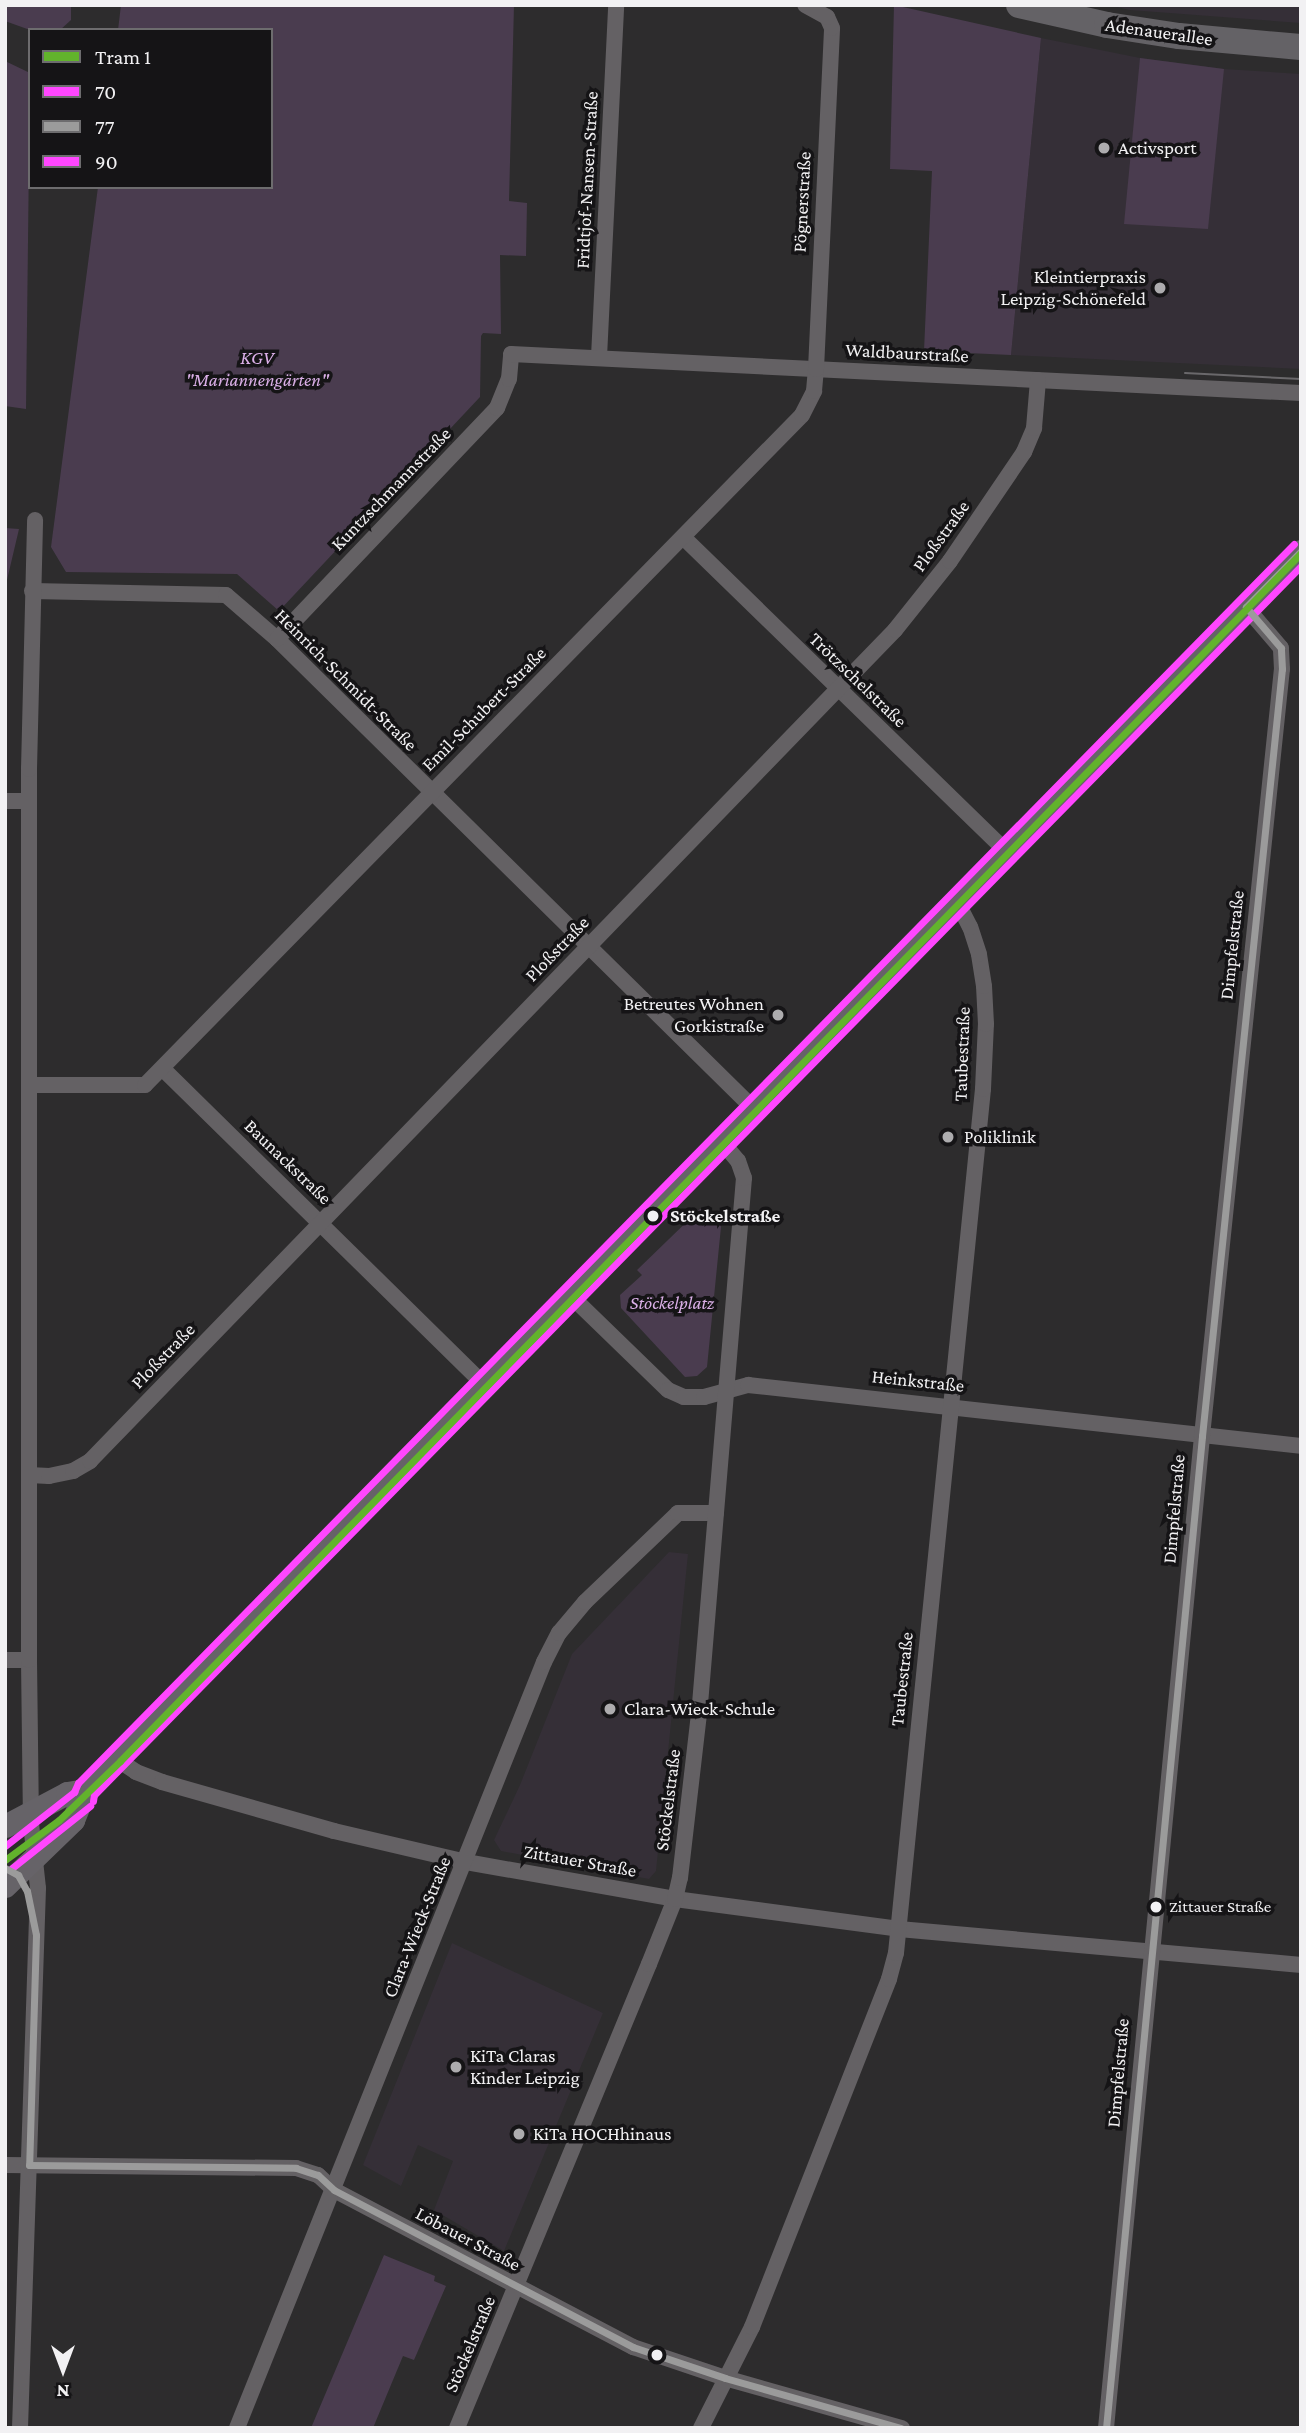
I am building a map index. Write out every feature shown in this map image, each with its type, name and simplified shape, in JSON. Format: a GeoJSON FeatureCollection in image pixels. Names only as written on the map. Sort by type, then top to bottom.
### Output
{"type":"FeatureCollection","features":[{"type":"Feature","properties":{"kind":"main road","name":"Adenauerallee"},"geometry":{"type":"LineString","coordinates":[[1020,5],[1167,34],[1301,47]]}},
{"type":"Feature","properties":{"kind":"main road"},"geometry":{"type":"LineString","coordinates":[[5,1886],[37,1858],[73,1820],[85,1790],[1301,551]]}},
{"type":"Feature","properties":{"kind":"main road"},"geometry":{"type":"LineString","coordinates":[[5,1826],[67,1793],[85,1790]]}},
{"type":"Feature","properties":{"kind":"street","name":"Fridtjof-Nansen-Straße"},"geometry":{"type":"LineString","coordinates":[[599,357],[616,5]]}},
{"type":"Feature","properties":{"kind":"street","name":"Pögnerstraße"},"geometry":{"type":"LineString","coordinates":[[805,5],[827,17],[831,36],[816,369]]}},
{"type":"Feature","properties":{"kind":"street","name":"Waldbaurstraße"},"geometry":{"type":"LineString","coordinates":[[511,354],[1301,393]]}},
{"type":"Feature","properties":{"kind":"street","name":"Kuntzschmannstraße"},"geometry":{"type":"LineString","coordinates":[[277,639],[498,408],[509,379],[511,354]]}},
{"type":"Feature","properties":{"kind":"street","name":"Emil-Schubert-Straße"},"geometry":{"type":"LineString","coordinates":[[163,1069],[802,415],[814,391],[816,369]]}},
{"type":"Feature","properties":{"kind":"street","name":"Ploßstraße"},"geometry":{"type":"LineString","coordinates":[[29,1475],[50,1476],[73,1471],[90,1461],[838,691],[924,595],[1011,474],[1034,428],[1038,380]]}},
{"type":"Feature","properties":{"kind":"street"},"geometry":{"type":"LineString","coordinates":[[20,2428],[37,1858],[30,1813],[29,1660],[29,801],[35,520]]}},
{"type":"Feature","properties":{"kind":"street","name":"Trötzschelstraße"},"geometry":{"type":"LineString","coordinates":[[683,537],[838,691],[1007,852]]}},
{"type":"Feature","properties":{"kind":"street","name":"Heinrich-Schmidt-Straße"},"geometry":{"type":"LineString","coordinates":[[32,591],[226,595],[277,639],[430,794],[754,1109]]}},
{"type":"Feature","properties":{"kind":"street","name":"Dimpfelstraße"},"geometry":{"type":"LineString","coordinates":[[1106,2428],[1202,1436],[1282,669],[1281,648],[1246,607]]}},
{"type":"Feature","properties":{"kind":"street"},"geometry":{"type":"LineString","coordinates":[[5,801],[29,801]]}},
{"type":"Feature","properties":{"kind":"street","name":"Taubestraße"},"geometry":{"type":"LineString","coordinates":[[701,2428],[752,2327],[889,1979],[899,1929],[950,1405],[972,1217],[986,1024],[979,954],[970,927],[957,902]]}},
{"type":"Feature","properties":{"kind":"street"},"geometry":{"type":"LineString","coordinates":[[29,1085],[145,1085],[163,1069]]}},
{"type":"Feature","properties":{"kind":"street","name":"Baunackstraße"},"geometry":{"type":"LineString","coordinates":[[163,1069],[484,1384]]}},
{"type":"Feature","properties":{"kind":"street","name":"Stöckelstraße"},"geometry":{"type":"LineString","coordinates":[[457,2428],[517,2288],[675,1899],[691,1797],[744,1178],[738,1161],[722,1142]]}},
{"type":"Feature","properties":{"kind":"street","name":"Heinkstraße"},"geometry":{"type":"LineString","coordinates":[[571,1296],[668,1390],[684,1397],[704,1397],[748,1385],[950,1405],[1301,1446]]}},
{"type":"Feature","properties":{"kind":"street","name":"Clara-Wieck-Straße"},"geometry":{"type":"LineString","coordinates":[[237,2428],[544,1662],[559,1633],[584,1602],[678,1513],[716,1513]]}},
{"type":"Feature","properties":{"kind":"street"},"geometry":{"type":"LineString","coordinates":[[5,1660],[29,1660]]}},
{"type":"Feature","properties":{"kind":"street","name":"Zittauer Straße"},"geometry":{"type":"LineString","coordinates":[[117,1759],[136,1772],[254,1810],[466,1862],[675,1899],[899,1929],[1301,1965]]}},
{"type":"Feature","properties":{"kind":"street","name":"Löbauer Straße"},"geometry":{"type":"LineString","coordinates":[[5,2165],[296,2168],[318,2175],[334,2190],[632,2347],[725,2378],[902,2428]]}},
{"type":"Feature","properties":{"kind":"shaded area"},"geometry":{"type":"Polygon","coordinates":[[[1108,5],[1301,5],[1301,23],[1130,10],[1108,5]]]}},
{"type":"Feature","properties":{"kind":"shaded area"},"geometry":{"type":"Polygon","coordinates":[[[1041,38],[1140,58],[1224,69],[1301,74],[1301,369],[1011,355],[1041,38]]]}},
{"type":"Feature","properties":{"kind":"shaded area","name":"Clara-Wieck-Schule"},"geometry":{"type":"Polygon","coordinates":[[[669,1552],[688,1554],[656,1871],[649,1879],[501,1851],[494,1840],[520,1785],[572,1654],[669,1552]]]}},
{"type":"Feature","properties":{"kind":"shaded area"},"geometry":{"type":"Polygon","coordinates":[[[452,1943],[603,2013],[504,2251],[434,2210],[453,2161],[418,2145],[401,2186],[363,2165],[452,1943]]]}},
{"type":"Feature","properties":{"kind":"green space"},"geometry":{"type":"Polygon","coordinates":[[[5,5],[71,5],[71,20],[62,28],[28,29],[5,21],[5,5]]]}},
{"type":"Feature","properties":{"kind":"green space","name":"KGV \"Mariannengärten\""},"geometry":{"type":"Polygon","coordinates":[[[121,5],[514,5],[509,201],[527,203],[526,256],[500,255],[501,334],[483,333],[481,336],[480,397],[279,611],[237,574],[66,572],[51,547],[98,189],[273,189],[273,28],[118,28],[121,5]]]}},
{"type":"Feature","properties":{"kind":"green space"},"geometry":{"type":"Polygon","coordinates":[[[894,5],[1041,38],[1011,355],[924,351],[932,171],[890,169],[894,5]]]}},
{"type":"Feature","properties":{"kind":"green space"},"geometry":{"type":"Polygon","coordinates":[[[1140,58],[1224,69],[1208,229],[1124,224],[1140,58]]]}},
{"type":"Feature","properties":{"kind":"green space"},"geometry":{"type":"Polygon","coordinates":[[[5,61],[28,72],[29,189],[26,409],[5,406],[5,61]]]}},
{"type":"Feature","properties":{"kind":"green space"},"geometry":{"type":"Polygon","coordinates":[[[5,528],[19,529],[7,580],[5,734],[5,528]]]}},
{"type":"Feature","properties":{"kind":"green space","name":"Stöckelplatz"},"geometry":{"type":"Polygon","coordinates":[[[700,1209],[709,1209],[717,1215],[721,1227],[707,1367],[697,1376],[685,1377],[621,1308],[620,1295],[642,1275],[637,1270],[700,1209]]]}},
{"type":"Feature","properties":{"kind":"green space"},"geometry":{"type":"Polygon","coordinates":[[[384,2255],[435,2276],[434,2281],[446,2286],[414,2360],[403,2356],[373,2428],[311,2428],[384,2255]]]}},
{"type":"Feature","properties":{"kind":"tram line"},"geometry":{"type":"LineString","coordinates":[[1185,373],[1301,379]]}},
{"type":"Feature","properties":{"kind":"tram line","name":"1"},"geometry":{"type":"LineString","coordinates":[[5,1860],[59,1820],[120,1761],[1301,553]]}},
{"type":"Feature","properties":{"kind":"transit line","name":"90"},"geometry":{"type":"LineString","coordinates":[[5,1846],[74,1792],[78,1783],[1294,544]]}},
{"type":"Feature","properties":{"kind":"transit line","name":"77"},"geometry":{"type":"LineString","coordinates":[[1246,607],[1301,551]]}},
{"type":"Feature","properties":{"kind":"transit line","name":"70"},"geometry":{"type":"LineString","coordinates":[[93,1801],[94,1795],[1301,566]]}},
{"type":"Feature","properties":{"kind":"transit line","name":"77"},"geometry":{"type":"LineString","coordinates":[[1106,2428],[1202,1436],[1282,669],[1281,648],[1246,607]]}},
{"type":"Feature","properties":{"kind":"transit line","name":"70"},"geometry":{"type":"LineString","coordinates":[[12,1868],[90,1806]]}},
{"type":"Feature","properties":{"kind":"transit line","name":"77"},"geometry":{"type":"LineString","coordinates":[[5,1868],[18,1875],[27,1891],[36,1935],[29,2165]]}},
{"type":"Feature","properties":{"kind":"transit line","name":"77"},"geometry":{"type":"LineString","coordinates":[[29,2165],[296,2168],[318,2175],[334,2190],[633,2347],[725,2378],[901,2428]]}},
{"type":"Feature","properties":{"kind":"place","name":"Activsport"},"geometry":{"type":"Point","coordinates":[1104,148]}},
{"type":"Feature","properties":{"kind":"place","name":"Kleintierpraxis Leipzig-Schönefeld"},"geometry":{"type":"Point","coordinates":[1160,288]}},
{"type":"Feature","properties":{"kind":"place","name":"Betreutes Wohnen Gorkistraße"},"geometry":{"type":"Point","coordinates":[778,1015]}},
{"type":"Feature","properties":{"kind":"place","name":"Poliklinik"},"geometry":{"type":"Point","coordinates":[948,1137]}},
{"type":"Feature","properties":{"kind":"place","name":"Stöckelstraße"},"geometry":{"type":"Point","coordinates":[653,1216]}},
{"type":"Feature","properties":{"kind":"place","name":"Clara-Wieck-Schule"},"geometry":{"type":"Point","coordinates":[610,1709]}},
{"type":"Feature","properties":{"kind":"place","name":"Zittauer Straße"},"geometry":{"type":"Point","coordinates":[1156,1907]}},
{"type":"Feature","properties":{"kind":"place","name":"KiTa Claras Kinder Leipzig"},"geometry":{"type":"Point","coordinates":[456,2067]}},
{"type":"Feature","properties":{"kind":"place","name":"KiTa HOCHhinaus"},"geometry":{"type":"Point","coordinates":[519,2134]}}]}
